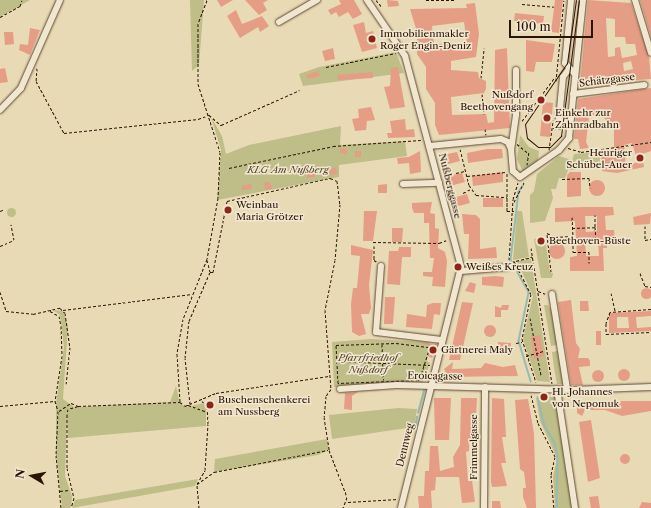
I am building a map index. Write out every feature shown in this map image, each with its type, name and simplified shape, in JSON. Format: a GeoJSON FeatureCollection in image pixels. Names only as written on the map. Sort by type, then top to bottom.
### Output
{"type":"FeatureCollection","features":[{"type":"Feature","properties":{"kind":"street"},"geometry":{"type":"LineString","coordinates":[[0,110],[21,88],[60,0]]}},
{"type":"Feature","properties":{"kind":"street"},"geometry":{"type":"LineString","coordinates":[[279,22],[317,0]]}},
{"type":"Feature","properties":{"kind":"street","name":"Nußberggasse"},"geometry":{"type":"LineString","coordinates":[[367,0],[402,49],[439,183],[461,272],[429,386]]}},
{"type":"Feature","properties":{"kind":"street"},"geometry":{"type":"LineString","coordinates":[[571,0],[564,61],[568,69],[575,74]]}},
{"type":"Feature","properties":{"kind":"street"},"geometry":{"type":"LineString","coordinates":[[516,70],[514,171],[520,177],[528,173],[564,145],[570,124],[583,0]]}},
{"type":"Feature","properties":{"kind":"street"},"geometry":{"type":"LineString","coordinates":[[635,0],[651,53]]}},
{"type":"Feature","properties":{"kind":"street"},"geometry":{"type":"LineString","coordinates":[[568,69],[563,77],[559,119],[570,124]]}},
{"type":"Feature","properties":{"kind":"street","name":"Schätzgasse"},"geometry":{"type":"LineString","coordinates":[[573,94],[644,85]]}},
{"type":"Feature","properties":{"kind":"street"},"geometry":{"type":"LineString","coordinates":[[428,143],[498,139],[508,142],[514,150]]}},
{"type":"Feature","properties":{"kind":"street"},"geometry":{"type":"LineString","coordinates":[[403,184],[439,183]]}},
{"type":"Feature","properties":{"kind":"street"},"geometry":{"type":"LineString","coordinates":[[461,272],[509,265]]}},
{"type":"Feature","properties":{"kind":"street"},"geometry":{"type":"LineString","coordinates":[[381,266],[376,332],[442,340]]}},
{"type":"Feature","properties":{"kind":"street"},"geometry":{"type":"LineString","coordinates":[[552,294],[566,389]]}},
{"type":"Feature","properties":{"kind":"street","name":"Eroicagasse"},"geometry":{"type":"LineString","coordinates":[[339,386],[538,388]]}},
{"type":"Feature","properties":{"kind":"street","name":"Dennweg"},"geometry":{"type":"LineString","coordinates":[[401,508],[429,386]]}},
{"type":"Feature","properties":{"kind":"street","name":"Frimmelgasse"},"geometry":{"type":"LineString","coordinates":[[484,508],[485,387]]}},
{"type":"Feature","properties":{"kind":"street"},"geometry":{"type":"LineString","coordinates":[[538,388],[566,389],[651,387]]}},
{"type":"Feature","properties":{"kind":"street"},"geometry":{"type":"LineString","coordinates":[[555,389],[575,508]]}},
{"type":"Feature","properties":{"kind":"path"},"geometry":{"type":"LineString","coordinates":[[0,17],[20,6],[22,0]]}},
{"type":"Feature","properties":{"kind":"path"},"geometry":{"type":"LineString","coordinates":[[180,402],[177,354],[183,318],[207,259],[220,172],[220,152],[197,74],[198,24],[207,0]]}},
{"type":"Feature","properties":{"kind":"path"},"geometry":{"type":"LineString","coordinates":[[376,0],[381,6]]}},
{"type":"Feature","properties":{"kind":"path"},"geometry":{"type":"LineString","coordinates":[[426,0],[456,0]]}},
{"type":"Feature","properties":{"kind":"path"},"geometry":{"type":"LineString","coordinates":[[516,121],[521,122],[556,76],[564,0]]}},
{"type":"Feature","properties":{"kind":"path"},"geometry":{"type":"LineString","coordinates":[[522,4],[554,7]]}},
{"type":"Feature","properties":{"kind":"path"},"geometry":{"type":"LineString","coordinates":[[481,78],[484,48]]}},
{"type":"Feature","properties":{"kind":"path"},"geometry":{"type":"LineString","coordinates":[[326,67],[397,53]]}},
{"type":"Feature","properties":{"kind":"path"},"geometry":{"type":"LineString","coordinates":[[34,60],[36,81],[64,133],[198,119],[209,115]]}},
{"type":"Feature","properties":{"kind":"path"},"geometry":{"type":"LineString","coordinates":[[209,115],[221,125],[300,90]]}},
{"type":"Feature","properties":{"kind":"path"},"geometry":{"type":"LineString","coordinates":[[482,94],[484,114]]}},
{"type":"Feature","properties":{"kind":"path"},"geometry":{"type":"LineString","coordinates":[[516,102],[530,110]]}},
{"type":"Feature","properties":{"kind":"path"},"geometry":{"type":"LineString","coordinates":[[548,149],[552,128],[566,130]]}},
{"type":"Feature","properties":{"kind":"path"},"geometry":{"type":"LineString","coordinates":[[514,150],[517,144],[518,136]]}},
{"type":"Feature","properties":{"kind":"path"},"geometry":{"type":"LineString","coordinates":[[564,145],[582,152],[651,142]]}},
{"type":"Feature","properties":{"kind":"path"},"geometry":{"type":"LineString","coordinates":[[229,168],[333,146],[428,143]]}},
{"type":"Feature","properties":{"kind":"path"},"geometry":{"type":"LineString","coordinates":[[517,144],[528,153]]}},
{"type":"Feature","properties":{"kind":"path"},"geometry":{"type":"LineString","coordinates":[[459,147],[466,176],[471,188],[481,197],[507,197]]}},
{"type":"Feature","properties":{"kind":"path"},"geometry":{"type":"LineString","coordinates":[[528,173],[529,151]]}},
{"type":"Feature","properties":{"kind":"path"},"geometry":{"type":"LineString","coordinates":[[507,165],[507,211],[514,211]]}},
{"type":"Feature","properties":{"kind":"path"},"geometry":{"type":"LineString","coordinates":[[456,173],[465,171]]}},
{"type":"Feature","properties":{"kind":"path"},"geometry":{"type":"LineString","coordinates":[[466,176],[507,172]]}},
{"type":"Feature","properties":{"kind":"path"},"geometry":{"type":"LineString","coordinates":[[509,265],[514,202],[520,177]]}},
{"type":"Feature","properties":{"kind":"path"},"geometry":{"type":"LineString","coordinates":[[191,404],[185,358],[189,321],[210,272],[215,267],[227,201],[330,178],[337,181],[340,204],[336,260],[325,310],[331,390],[326,396],[324,417],[329,450],[348,502]]}},
{"type":"Feature","properties":{"kind":"path"},"geometry":{"type":"LineString","coordinates":[[562,179],[589,178],[590,188]]}},
{"type":"Feature","properties":{"kind":"path"},"geometry":{"type":"LineString","coordinates":[[463,194],[471,188]]}},
{"type":"Feature","properties":{"kind":"path"},"geometry":{"type":"LineString","coordinates":[[507,202],[514,202]]}},
{"type":"Feature","properties":{"kind":"path"},"geometry":{"type":"LineString","coordinates":[[0,211],[5,209]]}},
{"type":"Feature","properties":{"kind":"path"},"geometry":{"type":"LineString","coordinates":[[595,215],[596,240]]}},
{"type":"Feature","properties":{"kind":"path"},"geometry":{"type":"LineString","coordinates":[[572,217],[573,252],[589,252],[589,263]]}},
{"type":"Feature","properties":{"kind":"path"},"geometry":{"type":"LineString","coordinates":[[0,246],[14,240],[10,224]]}},
{"type":"Feature","properties":{"kind":"path"},"geometry":{"type":"LineString","coordinates":[[645,226],[645,240],[651,239]]}},
{"type":"Feature","properties":{"kind":"path"},"geometry":{"type":"LineString","coordinates":[[572,228],[595,227]]}},
{"type":"Feature","properties":{"kind":"path"},"geometry":{"type":"LineString","coordinates":[[551,272],[546,233],[555,237],[573,236]]}},
{"type":"Feature","properties":{"kind":"path"},"geometry":{"type":"LineString","coordinates":[[373,242],[439,243],[447,240]]}},
{"type":"Feature","properties":{"kind":"path"},"geometry":{"type":"LineString","coordinates":[[374,246],[374,260],[381,266]]}},
{"type":"Feature","properties":{"kind":"path"},"geometry":{"type":"LineString","coordinates":[[531,248],[537,291],[555,389]]}},
{"type":"Feature","properties":{"kind":"path"},"geometry":{"type":"LineString","coordinates":[[532,258],[514,261],[531,294],[521,342],[538,388]]}},
{"type":"Feature","properties":{"kind":"path"},"geometry":{"type":"LineString","coordinates":[[207,259],[210,272]]}},
{"type":"Feature","properties":{"kind":"path"},"geometry":{"type":"LineString","coordinates":[[640,273],[645,286],[651,287]]}},
{"type":"Feature","properties":{"kind":"path"},"geometry":{"type":"LineString","coordinates":[[537,291],[552,294]]}},
{"type":"Feature","properties":{"kind":"path"},"geometry":{"type":"LineString","coordinates":[[0,292],[6,311],[33,314],[50,311],[56,308],[63,310],[193,294]]}},
{"type":"Feature","properties":{"kind":"path"},"geometry":{"type":"LineString","coordinates":[[610,293],[615,312]]}},
{"type":"Feature","properties":{"kind":"path"},"geometry":{"type":"LineString","coordinates":[[651,309],[608,313],[606,334],[651,332]]}},
{"type":"Feature","properties":{"kind":"path"},"geometry":{"type":"LineString","coordinates":[[63,310],[69,324],[66,384]]}},
{"type":"Feature","properties":{"kind":"path"},"geometry":{"type":"LineString","coordinates":[[50,311],[59,316],[61,326],[62,356],[55,401],[58,411],[56,455],[61,508]]}},
{"type":"Feature","properties":{"kind":"path"},"geometry":{"type":"LineString","coordinates":[[530,318],[541,375]]}},
{"type":"Feature","properties":{"kind":"path"},"geometry":{"type":"LineString","coordinates":[[516,343],[521,342]]}},
{"type":"Feature","properties":{"kind":"path"},"geometry":{"type":"LineString","coordinates":[[382,343],[383,380]]}},
{"type":"Feature","properties":{"kind":"path"},"geometry":{"type":"LineString","coordinates":[[339,386],[336,345],[382,343],[430,347],[419,380]]}},
{"type":"Feature","properties":{"kind":"path"},"geometry":{"type":"LineString","coordinates":[[526,356],[543,351]]}},
{"type":"Feature","properties":{"kind":"path"},"geometry":{"type":"LineString","coordinates":[[337,361],[425,364],[435,366]]}},
{"type":"Feature","properties":{"kind":"path"},"geometry":{"type":"LineString","coordinates":[[187,405],[216,393],[329,376]]}},
{"type":"Feature","properties":{"kind":"path"},"geometry":{"type":"LineString","coordinates":[[530,388],[538,423],[555,457],[551,475],[554,508]]}},
{"type":"Feature","properties":{"kind":"path"},"geometry":{"type":"LineString","coordinates":[[199,508],[197,484],[207,458],[208,413],[206,402],[202,400]]}},
{"type":"Feature","properties":{"kind":"path"},"geometry":{"type":"LineString","coordinates":[[0,406],[55,401]]}},
{"type":"Feature","properties":{"kind":"path"},"geometry":{"type":"LineString","coordinates":[[58,411],[61,406],[180,402],[208,413]]}},
{"type":"Feature","properties":{"kind":"path"},"geometry":{"type":"LineString","coordinates":[[71,508],[74,498],[70,490],[67,414],[68,410],[78,406]]}},
{"type":"Feature","properties":{"kind":"path"},"geometry":{"type":"LineString","coordinates":[[197,484],[214,472],[329,450]]}},
{"type":"Feature","properties":{"kind":"path"},"geometry":{"type":"LineString","coordinates":[[60,491],[70,490]]}},
{"type":"Feature","properties":{"kind":"path"},"geometry":{"type":"LineString","coordinates":[[343,508],[348,502],[402,499]]}},
{"type":"Feature","properties":{"kind":"green space"},"geometry":{"type":"Polygon","coordinates":[[[0,0],[30,0],[0,17],[0,0]]]}},
{"type":"Feature","properties":{"kind":"green space"},"geometry":{"type":"Polygon","coordinates":[[[190,0],[204,0],[199,65],[192,71],[190,0]]]}},
{"type":"Feature","properties":{"kind":"green space"},"geometry":{"type":"Polygon","coordinates":[[[396,52],[404,73],[303,86],[299,74],[319,67],[396,52]]]}},
{"type":"Feature","properties":{"kind":"green space","name":"KLG Am Nußberg"},"geometry":{"type":"Polygon","coordinates":[[[211,117],[222,136],[226,154],[249,145],[341,126],[340,145],[405,141],[407,156],[339,165],[339,177],[217,200],[221,150],[211,117]]]}},
{"type":"Feature","properties":{"kind":"green space"},"geometry":{"type":"Polygon","coordinates":[[[520,135],[529,147],[539,151],[538,161],[523,172],[517,159],[520,135]]]}},
{"type":"Feature","properties":{"kind":"green space"},"geometry":{"type":"Polygon","coordinates":[[[599,152],[601,167],[569,170],[574,154],[599,152]]]}},
{"type":"Feature","properties":{"kind":"green space"},"geometry":{"type":"Polygon","coordinates":[[[559,156],[572,160],[565,178],[559,178],[556,189],[551,189],[553,198],[545,221],[530,223],[530,195],[534,191],[537,174],[559,156]]]}},
{"type":"Feature","properties":{"kind":"green space"},"geometry":{"type":"Polygon","coordinates":[[[9,208],[13,208],[15,212],[13,216],[9,216],[7,214],[7,210],[9,208]]]}},
{"type":"Feature","properties":{"kind":"green space"},"geometry":{"type":"Polygon","coordinates":[[[517,211],[522,211],[529,257],[513,260],[517,211]]]}},
{"type":"Feature","properties":{"kind":"green space"},"geometry":{"type":"Polygon","coordinates":[[[545,238],[550,273],[553,273],[552,278],[541,278],[534,239],[545,238]]]}},
{"type":"Feature","properties":{"kind":"green space"},"geometry":{"type":"Polygon","coordinates":[[[531,259],[550,382],[537,381],[523,339],[533,296],[517,261],[531,259]]]}},
{"type":"Feature","properties":{"kind":"green space"},"geometry":{"type":"Polygon","coordinates":[[[544,305],[548,305],[553,313],[558,345],[551,346],[544,305]]]}},
{"type":"Feature","properties":{"kind":"green space"},"geometry":{"type":"Polygon","coordinates":[[[53,310],[63,311],[68,326],[63,399],[74,407],[170,402],[176,386],[180,404],[187,407],[204,403],[206,409],[206,426],[68,438],[67,414],[65,476],[72,496],[71,508],[62,508],[56,455],[56,404],[64,347],[60,315],[53,310]]]}},
{"type":"Feature","properties":{"kind":"green space","name":"Pfarrfriedhof Nußdorf"},"geometry":{"type":"Polygon","coordinates":[[[371,339],[429,342],[427,361],[430,363],[422,384],[334,387],[332,342],[371,339]]]}},
{"type":"Feature","properties":{"kind":"green space"},"geometry":{"type":"Polygon","coordinates":[[[558,351],[563,384],[557,384],[554,368],[552,352],[558,351]]]}},
{"type":"Feature","properties":{"kind":"green space"},"geometry":{"type":"Polygon","coordinates":[[[540,396],[556,397],[573,508],[555,508],[553,476],[557,458],[540,421],[536,398],[540,396]]]}},
{"type":"Feature","properties":{"kind":"green space"},"geometry":{"type":"Polygon","coordinates":[[[398,408],[417,409],[414,427],[332,439],[329,415],[398,408]]]}},
{"type":"Feature","properties":{"kind":"green space"},"geometry":{"type":"Polygon","coordinates":[[[327,439],[329,450],[318,455],[214,472],[215,459],[327,439]]]}},
{"type":"Feature","properties":{"kind":"green space"},"geometry":{"type":"Polygon","coordinates":[[[198,479],[195,486],[72,508],[75,500],[198,479]]]}},
{"type":"Feature","properties":{"kind":"building"},"geometry":{"type":"Polygon","coordinates":[[[217,0],[233,0],[221,7],[217,0]]]}},
{"type":"Feature","properties":{"kind":"building"},"geometry":{"type":"Polygon","coordinates":[[[245,0],[268,0],[263,3],[267,10],[259,15],[245,0]]]}},
{"type":"Feature","properties":{"kind":"building"},"geometry":{"type":"Polygon","coordinates":[[[339,0],[354,0],[362,14],[353,19],[348,12],[339,17],[336,12],[331,15],[328,10],[341,4],[339,0]]]}},
{"type":"Feature","properties":{"kind":"building"},"geometry":{"type":"Polygon","coordinates":[[[387,0],[398,1],[399,6],[388,7],[387,0]]]}},
{"type":"Feature","properties":{"kind":"building"},"geometry":{"type":"Polygon","coordinates":[[[555,0],[563,0],[559,33],[551,32],[555,0]]]}},
{"type":"Feature","properties":{"kind":"building"},"geometry":{"type":"Polygon","coordinates":[[[588,0],[631,3],[649,57],[651,79],[580,84],[588,0]],[[606,18],[608,57],[615,56],[615,48],[620,47],[622,58],[637,55],[635,44],[626,44],[625,37],[615,37],[615,19],[606,18]],[[631,61],[623,63],[624,71],[633,69],[631,61]]]}},
{"type":"Feature","properties":{"kind":"building"},"geometry":{"type":"Polygon","coordinates":[[[640,0],[651,0],[651,37],[640,0]]]}},
{"type":"Feature","properties":{"kind":"building"},"geometry":{"type":"Polygon","coordinates":[[[475,3],[479,34],[476,57],[451,61],[451,70],[478,72],[479,78],[486,81],[486,89],[484,93],[451,97],[452,115],[486,114],[488,123],[494,122],[495,50],[507,48],[510,128],[439,135],[435,125],[435,103],[426,89],[426,67],[417,54],[417,32],[410,9],[467,8],[466,4],[475,3]],[[464,22],[432,26],[434,44],[467,43],[464,22]]]}},
{"type":"Feature","properties":{"kind":"building"},"geometry":{"type":"Polygon","coordinates":[[[236,10],[242,24],[262,16],[269,26],[260,32],[258,27],[240,38],[227,16],[236,10]]]}},
{"type":"Feature","properties":{"kind":"building"},"geometry":{"type":"Polygon","coordinates":[[[515,13],[544,16],[543,24],[514,21],[515,13]]]}},
{"type":"Feature","properties":{"kind":"building"},"geometry":{"type":"Polygon","coordinates":[[[364,22],[366,33],[373,31],[377,48],[362,52],[353,25],[364,22]]]}},
{"type":"Feature","properties":{"kind":"building"},"geometry":{"type":"Polygon","coordinates":[[[30,28],[40,30],[30,55],[19,50],[20,44],[28,45],[30,28]]]}},
{"type":"Feature","properties":{"kind":"building"},"geometry":{"type":"Polygon","coordinates":[[[4,32],[13,32],[14,44],[5,45],[4,32]]]}},
{"type":"Feature","properties":{"kind":"building"},"geometry":{"type":"Polygon","coordinates":[[[526,40],[555,44],[552,62],[536,62],[534,72],[526,71],[526,40]]]}},
{"type":"Feature","properties":{"kind":"building"},"geometry":{"type":"Polygon","coordinates":[[[333,48],[335,59],[325,61],[322,51],[333,48]]]}},
{"type":"Feature","properties":{"kind":"building"},"geometry":{"type":"Polygon","coordinates":[[[398,67],[405,107],[390,109],[384,87],[390,86],[391,68],[398,67]]]}},
{"type":"Feature","properties":{"kind":"building"},"geometry":{"type":"Polygon","coordinates":[[[5,68],[8,82],[0,83],[0,69],[5,68]]]}},
{"type":"Feature","properties":{"kind":"building"},"geometry":{"type":"Polygon","coordinates":[[[318,71],[320,76],[308,79],[306,75],[318,71]]]}},
{"type":"Feature","properties":{"kind":"building"},"geometry":{"type":"Polygon","coordinates":[[[372,72],[373,78],[338,80],[338,75],[372,72]]]}},
{"type":"Feature","properties":{"kind":"building"},"geometry":{"type":"Polygon","coordinates":[[[651,88],[651,151],[642,154],[644,167],[617,173],[602,171],[601,155],[614,151],[614,126],[607,127],[603,112],[589,117],[586,142],[589,148],[580,149],[578,139],[574,139],[578,99],[651,88]],[[632,143],[624,145],[626,166],[638,162],[632,143]]]}},
{"type":"Feature","properties":{"kind":"building","name":"Einkehr zur Zahnradbahn"},"geometry":{"type":"Polygon","coordinates":[[[543,102],[553,103],[550,137],[540,136],[543,102]]]}},
{"type":"Feature","properties":{"kind":"building"},"geometry":{"type":"Polygon","coordinates":[[[371,107],[375,120],[367,121],[366,130],[355,131],[352,119],[359,118],[358,109],[371,107]]]}},
{"type":"Feature","properties":{"kind":"building"},"geometry":{"type":"Polygon","coordinates":[[[405,119],[406,130],[414,129],[415,137],[388,138],[387,133],[392,133],[390,121],[405,119]]]}},
{"type":"Feature","properties":{"kind":"building"},"geometry":{"type":"Polygon","coordinates":[[[340,148],[347,149],[347,154],[340,153],[340,148]]]}},
{"type":"Feature","properties":{"kind":"building"},"geometry":{"type":"Polygon","coordinates":[[[487,149],[502,149],[503,158],[468,163],[467,153],[487,149]]]}},
{"type":"Feature","properties":{"kind":"building"},"geometry":{"type":"Polygon","coordinates":[[[355,151],[361,151],[361,157],[355,157],[355,151]]]}},
{"type":"Feature","properties":{"kind":"building"},"geometry":{"type":"Polygon","coordinates":[[[420,151],[421,172],[410,174],[409,163],[398,164],[397,158],[409,157],[420,151]]]}},
{"type":"Feature","properties":{"kind":"building"},"geometry":{"type":"Polygon","coordinates":[[[457,152],[460,161],[445,165],[443,155],[457,152]]]}},
{"type":"Feature","properties":{"kind":"building"},"geometry":{"type":"Polygon","coordinates":[[[336,168],[337,174],[330,175],[329,169],[336,168]]]}},
{"type":"Feature","properties":{"kind":"building"},"geometry":{"type":"Polygon","coordinates":[[[503,172],[503,182],[473,186],[472,176],[503,172]]]}},
{"type":"Feature","properties":{"kind":"building"},"geometry":{"type":"Polygon","coordinates":[[[570,172],[581,172],[581,196],[567,197],[567,175],[570,172]]]}},
{"type":"Feature","properties":{"kind":"building"},"geometry":{"type":"Polygon","coordinates":[[[314,173],[315,177],[307,178],[307,174],[314,173]]]}},
{"type":"Feature","properties":{"kind":"building"},"geometry":{"type":"Polygon","coordinates":[[[462,173],[465,182],[450,186],[448,176],[462,173]]]}},
{"type":"Feature","properties":{"kind":"building"},"geometry":{"type":"Polygon","coordinates":[[[594,180],[600,180],[605,185],[603,194],[600,196],[594,196],[589,191],[589,185],[594,180]]]}},
{"type":"Feature","properties":{"kind":"building"},"geometry":{"type":"Polygon","coordinates":[[[270,182],[272,189],[265,190],[264,183],[270,182]]]}},
{"type":"Feature","properties":{"kind":"building"},"geometry":{"type":"Polygon","coordinates":[[[251,184],[252,189],[242,190],[242,186],[251,184]]]}},
{"type":"Feature","properties":{"kind":"building"},"geometry":{"type":"Polygon","coordinates":[[[387,184],[387,193],[378,193],[378,185],[387,184]]]}},
{"type":"Feature","properties":{"kind":"building"},"geometry":{"type":"Polygon","coordinates":[[[467,194],[470,203],[455,207],[453,198],[467,194]]]}},
{"type":"Feature","properties":{"kind":"building"},"geometry":{"type":"Polygon","coordinates":[[[483,198],[503,198],[503,207],[483,207],[483,198]]]}},
{"type":"Feature","properties":{"kind":"building"},"geometry":{"type":"Polygon","coordinates":[[[432,202],[430,213],[435,214],[435,228],[439,229],[438,248],[445,252],[447,261],[445,287],[432,286],[433,277],[423,276],[423,272],[432,272],[434,258],[430,258],[429,223],[424,223],[424,213],[414,213],[412,208],[412,203],[432,202]]]}},
{"type":"Feature","properties":{"kind":"building"},"geometry":{"type":"Polygon","coordinates":[[[613,207],[614,215],[605,216],[606,230],[614,230],[615,239],[607,239],[607,248],[603,248],[604,271],[570,271],[570,257],[577,256],[575,221],[555,222],[555,208],[613,207]],[[585,216],[586,232],[597,231],[597,216],[585,216]],[[585,240],[586,256],[599,256],[598,240],[585,240]]]}},
{"type":"Feature","properties":{"kind":"building"},"geometry":{"type":"Polygon","coordinates":[[[364,211],[377,211],[373,241],[363,241],[364,211]]]}},
{"type":"Feature","properties":{"kind":"building"},"geometry":{"type":"Polygon","coordinates":[[[651,213],[650,224],[634,225],[633,217],[651,213]]]}},
{"type":"Feature","properties":{"kind":"building"},"geometry":{"type":"Polygon","coordinates":[[[462,214],[476,215],[480,219],[480,249],[496,247],[497,258],[468,259],[469,234],[464,234],[462,214]]]}},
{"type":"Feature","properties":{"kind":"building"},"geometry":{"type":"Polygon","coordinates":[[[392,228],[403,228],[402,242],[392,242],[392,228]]]}},
{"type":"Feature","properties":{"kind":"building"},"geometry":{"type":"Polygon","coordinates":[[[557,243],[563,245],[565,251],[563,257],[557,259],[551,257],[549,251],[551,245],[557,243]]]}},
{"type":"Feature","properties":{"kind":"building"},"geometry":{"type":"Polygon","coordinates":[[[351,245],[373,250],[369,285],[371,308],[369,314],[361,314],[366,334],[359,336],[352,332],[351,304],[353,288],[357,288],[360,256],[351,255],[351,245]]]}},
{"type":"Feature","properties":{"kind":"building"},"geometry":{"type":"Polygon","coordinates":[[[399,247],[411,247],[411,257],[402,257],[400,285],[387,284],[389,251],[398,251],[399,247]]]}},
{"type":"Feature","properties":{"kind":"building"},"geometry":{"type":"Polygon","coordinates":[[[482,277],[504,277],[503,287],[482,285],[482,277]]]}},
{"type":"Feature","properties":{"kind":"building"},"geometry":{"type":"Polygon","coordinates":[[[470,282],[476,284],[474,293],[465,291],[470,282]]]}},
{"type":"Feature","properties":{"kind":"building"},"geometry":{"type":"Polygon","coordinates":[[[644,288],[648,288],[650,289],[650,297],[644,298],[641,295],[641,291],[644,288]]]}},
{"type":"Feature","properties":{"kind":"building"},"geometry":{"type":"Polygon","coordinates":[[[385,297],[395,297],[393,324],[384,324],[385,297]]]}},
{"type":"Feature","properties":{"kind":"building"},"geometry":{"type":"Polygon","coordinates":[[[571,300],[576,343],[580,349],[578,358],[588,358],[590,361],[590,366],[579,367],[583,385],[571,385],[558,302],[571,300]]]}},
{"type":"Feature","properties":{"kind":"building"},"geometry":{"type":"Polygon","coordinates":[[[580,301],[588,301],[589,311],[580,311],[580,301]]]}},
{"type":"Feature","properties":{"kind":"building"},"geometry":{"type":"Polygon","coordinates":[[[462,302],[473,303],[460,360],[449,360],[462,302]]]}},
{"type":"Feature","properties":{"kind":"building"},"geometry":{"type":"Polygon","coordinates":[[[441,303],[440,315],[434,314],[432,329],[406,327],[407,314],[426,317],[427,305],[441,303]]]}},
{"type":"Feature","properties":{"kind":"building"},"geometry":{"type":"Polygon","coordinates":[[[502,305],[509,305],[508,310],[501,310],[501,317],[495,317],[495,306],[501,308],[502,305]]]}},
{"type":"Feature","properties":{"kind":"building"},"geometry":{"type":"Polygon","coordinates":[[[651,311],[651,316],[636,317],[637,328],[651,327],[651,331],[609,333],[609,313],[651,311]],[[617,317],[617,328],[629,328],[628,317],[617,317]]]}},
{"type":"Feature","properties":{"kind":"building"},"geometry":{"type":"Polygon","coordinates":[[[488,325],[492,325],[496,331],[492,337],[488,337],[484,333],[484,329],[488,325]]]}},
{"type":"Feature","properties":{"kind":"building"},"geometry":{"type":"Polygon","coordinates":[[[596,331],[601,331],[601,345],[596,345],[596,331]]]}},
{"type":"Feature","properties":{"kind":"building"},"geometry":{"type":"Polygon","coordinates":[[[540,335],[544,356],[534,359],[531,337],[540,335]]]}},
{"type":"Feature","properties":{"kind":"building"},"geometry":{"type":"Polygon","coordinates":[[[498,342],[511,343],[510,351],[498,350],[498,342]]]}},
{"type":"Feature","properties":{"kind":"building"},"geometry":{"type":"Polygon","coordinates":[[[421,343],[437,344],[432,358],[428,356],[431,347],[421,343]]]}},
{"type":"Feature","properties":{"kind":"building"},"geometry":{"type":"Polygon","coordinates":[[[453,362],[452,369],[481,368],[485,363],[503,367],[515,365],[518,376],[448,377],[444,369],[453,362]]]}},
{"type":"Feature","properties":{"kind":"building"},"geometry":{"type":"Polygon","coordinates":[[[622,369],[626,369],[630,375],[626,381],[622,381],[618,377],[618,373],[622,369]]]}},
{"type":"Feature","properties":{"kind":"building"},"geometry":{"type":"Polygon","coordinates":[[[598,370],[602,372],[604,376],[602,380],[598,382],[594,380],[592,376],[594,372],[598,370]]]}},
{"type":"Feature","properties":{"kind":"building"},"geometry":{"type":"Polygon","coordinates":[[[358,392],[352,396],[352,410],[344,409],[345,393],[358,392]]]}},
{"type":"Feature","properties":{"kind":"building"},"geometry":{"type":"Polygon","coordinates":[[[434,398],[451,398],[449,440],[435,440],[434,398]]]}},
{"type":"Feature","properties":{"kind":"building"},"geometry":{"type":"Polygon","coordinates":[[[461,398],[477,398],[475,439],[469,439],[469,451],[466,452],[468,481],[472,480],[475,502],[462,503],[459,477],[436,477],[435,490],[431,491],[432,508],[419,508],[418,496],[424,496],[425,471],[429,471],[430,446],[438,446],[440,471],[454,467],[453,457],[460,445],[461,398]]]}},
{"type":"Feature","properties":{"kind":"building"},"geometry":{"type":"Polygon","coordinates":[[[492,398],[504,399],[506,437],[502,437],[506,463],[501,463],[507,486],[492,487],[491,482],[492,398]]]}},
{"type":"Feature","properties":{"kind":"building"},"geometry":{"type":"Polygon","coordinates":[[[528,399],[534,433],[536,508],[527,508],[523,497],[523,488],[526,488],[524,472],[520,469],[515,400],[528,399]]]}},
{"type":"Feature","properties":{"kind":"building"},"geometry":{"type":"Polygon","coordinates":[[[577,401],[651,401],[651,411],[622,416],[605,410],[585,410],[582,416],[577,413],[577,401]]]}},
{"type":"Feature","properties":{"kind":"building"},"geometry":{"type":"Polygon","coordinates":[[[591,420],[600,478],[588,482],[579,422],[591,420]]]}},
{"type":"Feature","properties":{"kind":"building"},"geometry":{"type":"Polygon","coordinates":[[[625,454],[630,459],[625,464],[620,459],[625,454]]]}},
{"type":"Feature","properties":{"kind":"building"},"geometry":{"type":"Polygon","coordinates":[[[598,496],[600,508],[591,508],[589,497],[598,496]]]}},
{"type":"Feature","properties":{"kind":"building"},"geometry":{"type":"Polygon","coordinates":[[[492,501],[500,501],[501,508],[492,508],[492,501]]]}},
{"type":"Feature","properties":{"kind":"building"},"geometry":{"type":"Polygon","coordinates":[[[642,502],[651,503],[651,508],[639,508],[642,502]]]}},
{"type":"Feature","properties":{"kind":"waterway"},"geometry":{"type":"LineString","coordinates":[[524,185],[519,192],[511,260],[529,293],[519,341],[531,381]]}},
{"type":"Feature","properties":{"kind":"waterway"},"geometry":{"type":"LineString","coordinates":[[418,413],[424,390]]}},
{"type":"Feature","properties":{"kind":"waterway"},"geometry":{"type":"LineString","coordinates":[[538,397],[544,424],[555,443],[558,458],[557,508]]}},
{"type":"Feature","properties":{"kind":"waterway"},"geometry":{"type":"LineString","coordinates":[[415,428],[417,417]]}},
{"type":"Feature","properties":{"kind":"tram line"},"geometry":{"type":"LineString","coordinates":[[576,0],[567,63],[525,124],[527,138],[538,147],[550,147],[561,136],[579,0]]}},
{"type":"Feature","properties":{"kind":"place","name":"Immobilienmakler Roger Engin-Deniz"},"geometry":{"type":"Point","coordinates":[372,39]}},
{"type":"Feature","properties":{"kind":"place","name":"Nußdorf Beethovengang"},"geometry":{"type":"Point","coordinates":[541,100]}},
{"type":"Feature","properties":{"kind":"place","name":"Einkehr zur Zahnradbahn"},"geometry":{"type":"Point","coordinates":[547,118]}},
{"type":"Feature","properties":{"kind":"place","name":"Heuriger Schübel-Auer"},"geometry":{"type":"Point","coordinates":[640,158]}},
{"type":"Feature","properties":{"kind":"place","name":"Weinbau Maria Grötzer"},"geometry":{"type":"Point","coordinates":[228,210]}},
{"type":"Feature","properties":{"kind":"place","name":"Beethoven-Büste"},"geometry":{"type":"Point","coordinates":[541,241]}},
{"type":"Feature","properties":{"kind":"place","name":"Weißes Kreuz"},"geometry":{"type":"Point","coordinates":[458,267]}},
{"type":"Feature","properties":{"kind":"place","name":"Gärtnerei Maly"},"geometry":{"type":"Point","coordinates":[433,350]}},
{"type":"Feature","properties":{"kind":"place","name":"Hl. Johannes von Nepomuk"},"geometry":{"type":"Point","coordinates":[544,397]}},
{"type":"Feature","properties":{"kind":"place","name":"Buschenschenkerei am Nussberg"},"geometry":{"type":"Point","coordinates":[210,405]}}]}
